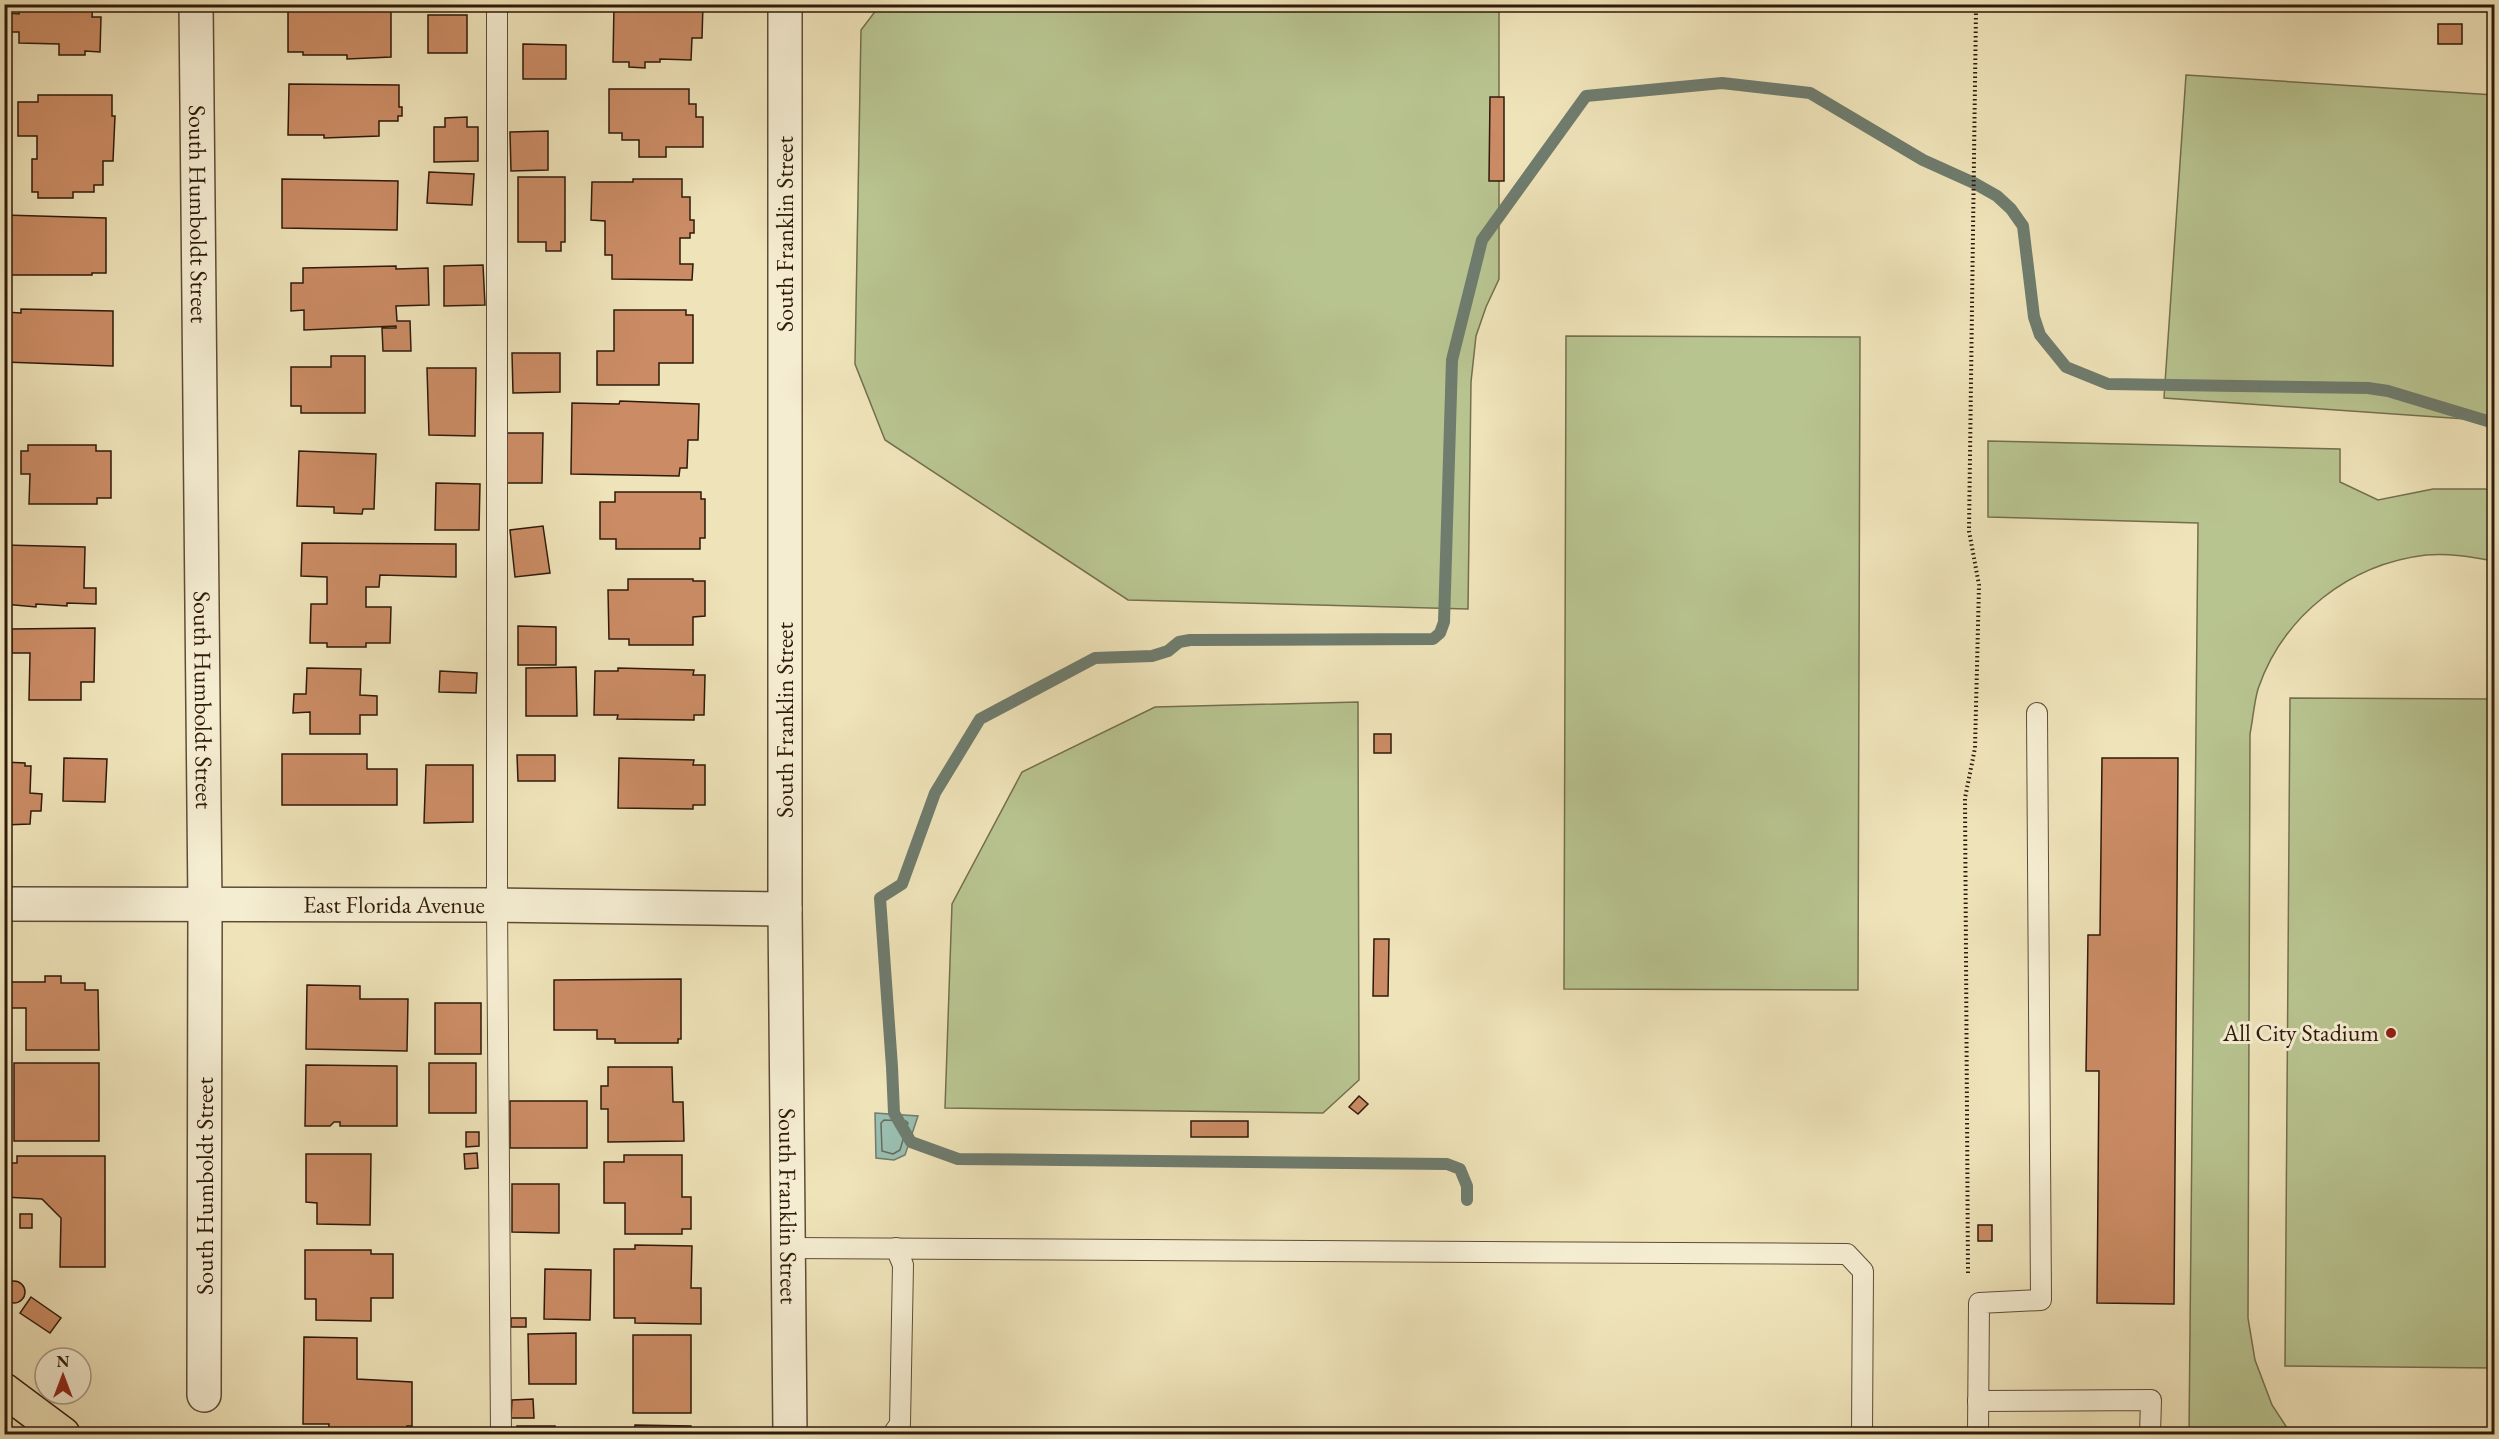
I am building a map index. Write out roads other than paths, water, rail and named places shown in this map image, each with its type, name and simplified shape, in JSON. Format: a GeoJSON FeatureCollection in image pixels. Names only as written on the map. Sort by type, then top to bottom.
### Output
{"type":"FeatureCollection","features":[{"type":"Feature","properties":{"kind":"highway"},"geometry":{"type":"LineString","coordinates":[[4,1390],[63,1434]]}},
{"type":"Feature","properties":{"kind":"street","name":"South Humboldt Street"},"geometry":{"type":"LineString","coordinates":[[196,4],[205,906],[204,1395]]}},
{"type":"Feature","properties":{"kind":"street","name":"South Franklin Street"},"geometry":{"type":"LineString","coordinates":[[785,4],[785,909],[790,1434]]}},
{"type":"Feature","properties":{"kind":"street","name":"East Florida Avenue"},"geometry":{"type":"LineString","coordinates":[[4,904],[497,905],[785,909]]}},
{"type":"Feature","properties":{"kind":"lane"},"geometry":{"type":"LineString","coordinates":[[497,4],[497,905],[501,1434]]}},
{"type":"Feature","properties":{"kind":"lane"},"geometry":{"type":"LineString","coordinates":[[1978,1434],[1979,1303],[2042,1300],[2037,713]]}},
{"type":"Feature","properties":{"kind":"lane"},"geometry":{"type":"LineString","coordinates":[[788,1248],[1847,1254],[1863,1271],[1862,1434]]}},
{"type":"Feature","properties":{"kind":"lane"},"geometry":{"type":"LineString","coordinates":[[893,1434],[900,1424],[903,1265],[896,1248]]}},
{"type":"Feature","properties":{"kind":"lane"},"geometry":{"type":"LineString","coordinates":[[1978,1401],[2151,1400],[2150,1434]]}},
{"type":"Feature","properties":{"kind":"water"},"geometry":{"type":"Polygon","coordinates":[[[875,1113],[918,1116],[905,1155],[894,1160],[876,1158],[875,1113]]]}},
{"type":"Feature","properties":{"kind":"waterway"},"geometry":{"type":"LineString","coordinates":[[1467,1200],[1467,1186],[1460,1169],[1447,1164],[958,1159],[911,1142],[894,1113],[880,898],[902,884],[935,793],[980,719],[1095,658],[1152,656],[1168,651],[1179,642],[1190,640],[1433,639],[1440,633],[1444,622],[1452,360],[1482,240],[1586,96],[1722,83],[1810,93],[1923,160],[1974,183],[1997,196],[2011,209],[2023,226],[2034,317],[2040,335],[2066,367],[2108,384],[2368,388],[2388,391],[2494,423]]}},
{"type":"Feature","properties":{"kind":"place","name":"All City Stadium"},"geometry":{"type":"Point","coordinates":[2391,1033]}}]}
